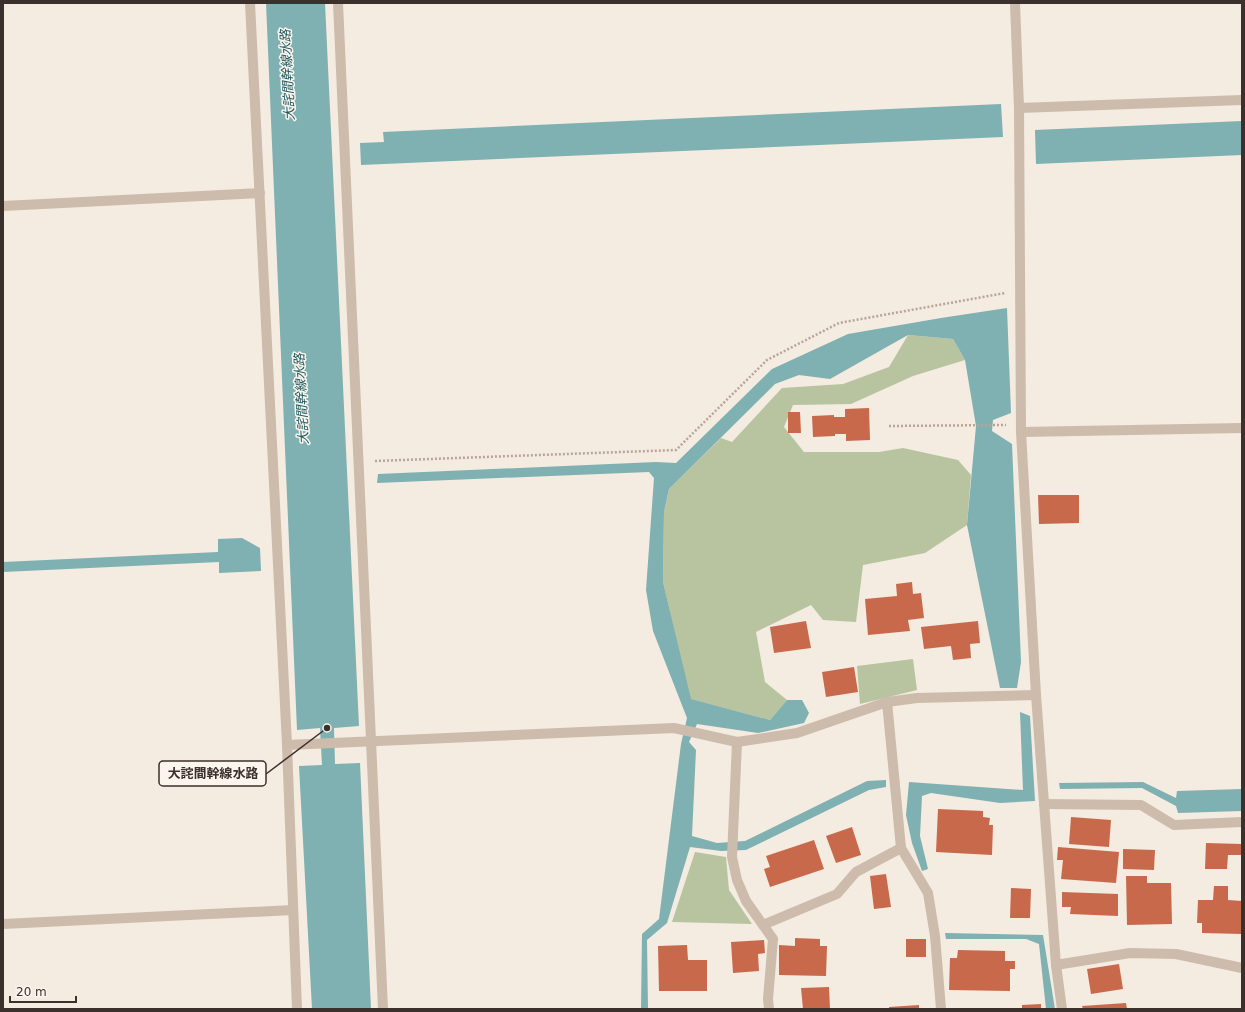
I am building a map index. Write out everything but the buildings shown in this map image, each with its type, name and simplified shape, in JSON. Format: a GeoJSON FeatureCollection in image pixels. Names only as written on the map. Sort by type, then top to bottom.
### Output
{"type":"FeatureCollection","features":[{"type":"Feature","properties":{"kind":"street"},"geometry":{"type":"LineString","coordinates":[[250,3],[287,745],[297,1009]]}},
{"type":"Feature","properties":{"kind":"street"},"geometry":{"type":"LineString","coordinates":[[338,3],[383,1009]]}},
{"type":"Feature","properties":{"kind":"street"},"geometry":{"type":"LineString","coordinates":[[1015,3],[1019,108],[1021,432],[1036,695],[1056,965],[1062,1009]]}},
{"type":"Feature","properties":{"kind":"street"},"geometry":{"type":"LineString","coordinates":[[1019,108],[1242,100]]}},
{"type":"Feature","properties":{"kind":"street"},"geometry":{"type":"LineString","coordinates":[[3,206],[260,193]]}},
{"type":"Feature","properties":{"kind":"street"},"geometry":{"type":"LineString","coordinates":[[1021,432],[1242,428]]}},
{"type":"Feature","properties":{"kind":"street"},"geometry":{"type":"LineString","coordinates":[[287,745],[344,744],[674,728],[738,742],[796,733],[887,702],[917,698],[1036,695]]}},
{"type":"Feature","properties":{"kind":"street"},"geometry":{"type":"LineString","coordinates":[[887,702],[901,848],[928,893],[935,936],[941,1009]]}},
{"type":"Feature","properties":{"kind":"street"},"geometry":{"type":"LineString","coordinates":[[738,742],[732,856],[738,880],[746,901],[773,939],[768,999],[769,1009]]}},
{"type":"Feature","properties":{"kind":"street"},"geometry":{"type":"LineString","coordinates":[[1044,804],[1142,805],[1174,825],[1242,822]]}},
{"type":"Feature","properties":{"kind":"street"},"geometry":{"type":"LineString","coordinates":[[763,925],[837,894],[856,872],[901,848]]}},
{"type":"Feature","properties":{"kind":"street"},"geometry":{"type":"LineString","coordinates":[[3,924],[293,910]]}},
{"type":"Feature","properties":{"kind":"street"},"geometry":{"type":"LineString","coordinates":[[1056,965],[1130,953],[1176,954],[1242,968]]}},
{"type":"Feature","properties":{"kind":"path"},"geometry":{"type":"LineString","coordinates":[[358,462],[676,450],[767,360],[839,323],[1020,290]]}},
{"type":"Feature","properties":{"kind":"path"},"geometry":{"type":"LineString","coordinates":[[889,426],[996,425]]}},
{"type":"Feature","properties":{"kind":"green space"},"geometry":{"type":"Polygon","coordinates":[[[908,335],[953,339],[965,360],[913,376],[851,404],[793,405],[784,427],[804,452],[879,452],[903,448],[958,460],[971,475],[967,525],[925,553],[863,565],[856,622],[823,620],[811,605],[756,632],[765,682],[787,700],[770,720],[690,699],[663,582],[664,512],[669,489],[721,438],[732,442],[782,388],[843,384],[889,367],[908,335]]]}},
{"type":"Feature","properties":{"kind":"green space"},"geometry":{"type":"Polygon","coordinates":[[[913,659],[917,690],[860,704],[857,666],[913,659]]]}},
{"type":"Feature","properties":{"kind":"green space"},"geometry":{"type":"Polygon","coordinates":[[[695,852],[726,857],[729,890],[752,924],[672,922],[695,852]]]}},
{"type":"Feature","properties":{"kind":"water"},"geometry":{"type":"Polygon","coordinates":[[[266,3],[325,3],[359,726],[334,728],[335,764],[360,763],[371,1009],[312,1009],[299,766],[322,765],[320,728],[297,730],[266,3]]]}},
{"type":"Feature","properties":{"kind":"water"},"geometry":{"type":"Polygon","coordinates":[[[1001,104],[1003,137],[361,165],[360,143],[384,142],[383,132],[1001,104]]]}},
{"type":"Feature","properties":{"kind":"water"},"geometry":{"type":"Polygon","coordinates":[[[1242,121],[1242,155],[1036,164],[1035,130],[1242,121]]]}},
{"type":"Feature","properties":{"kind":"water"},"geometry":{"type":"Polygon","coordinates":[[[1007,308],[1011,413],[993,420],[992,431],[1012,444],[1021,662],[1017,688],[1000,688],[967,525],[976,426],[965,360],[953,339],[908,335],[830,379],[799,375],[775,384],[669,489],[664,512],[663,582],[691,699],[770,720],[787,700],[802,700],[809,713],[804,723],[758,733],[697,724],[689,742],[696,750],[692,836],[717,843],[745,841],[867,781],[886,780],[886,787],[869,790],[746,850],[721,851],[690,847],[667,923],[647,940],[648,1009],[641,1009],[642,934],[659,919],[681,744],[687,718],[653,631],[646,590],[654,478],[649,472],[377,483],[378,474],[656,462],[676,463],[772,369],[848,334],[1007,308]]]}},
{"type":"Feature","properties":{"kind":"water"},"geometry":{"type":"Polygon","coordinates":[[[242,538],[260,548],[261,571],[219,573],[219,562],[3,572],[3,562],[218,552],[218,539],[242,538]]]}},
{"type":"Feature","properties":{"kind":"water"},"geometry":{"type":"Polygon","coordinates":[[[1020,712],[1030,716],[1035,801],[1000,803],[931,793],[922,796],[920,836],[928,869],[922,871],[912,843],[906,815],[909,782],[1023,790],[1020,712]]]}},
{"type":"Feature","properties":{"kind":"water"},"geometry":{"type":"Polygon","coordinates":[[[1143,782],[1176,798],[1177,791],[1242,789],[1242,811],[1178,813],[1176,806],[1142,788],[1060,789],[1059,783],[1143,782]]]}},
{"type":"Feature","properties":{"kind":"water"},"geometry":{"type":"Polygon","coordinates":[[[945,933],[1043,935],[1055,1009],[1046,1009],[1039,944],[1026,939],[946,939],[945,933]]]}},
{"type":"Feature","properties":{"kind":"place","name":"大詫間幹線水路"},"geometry":{"type":"Point","coordinates":[327,728]}}]}
